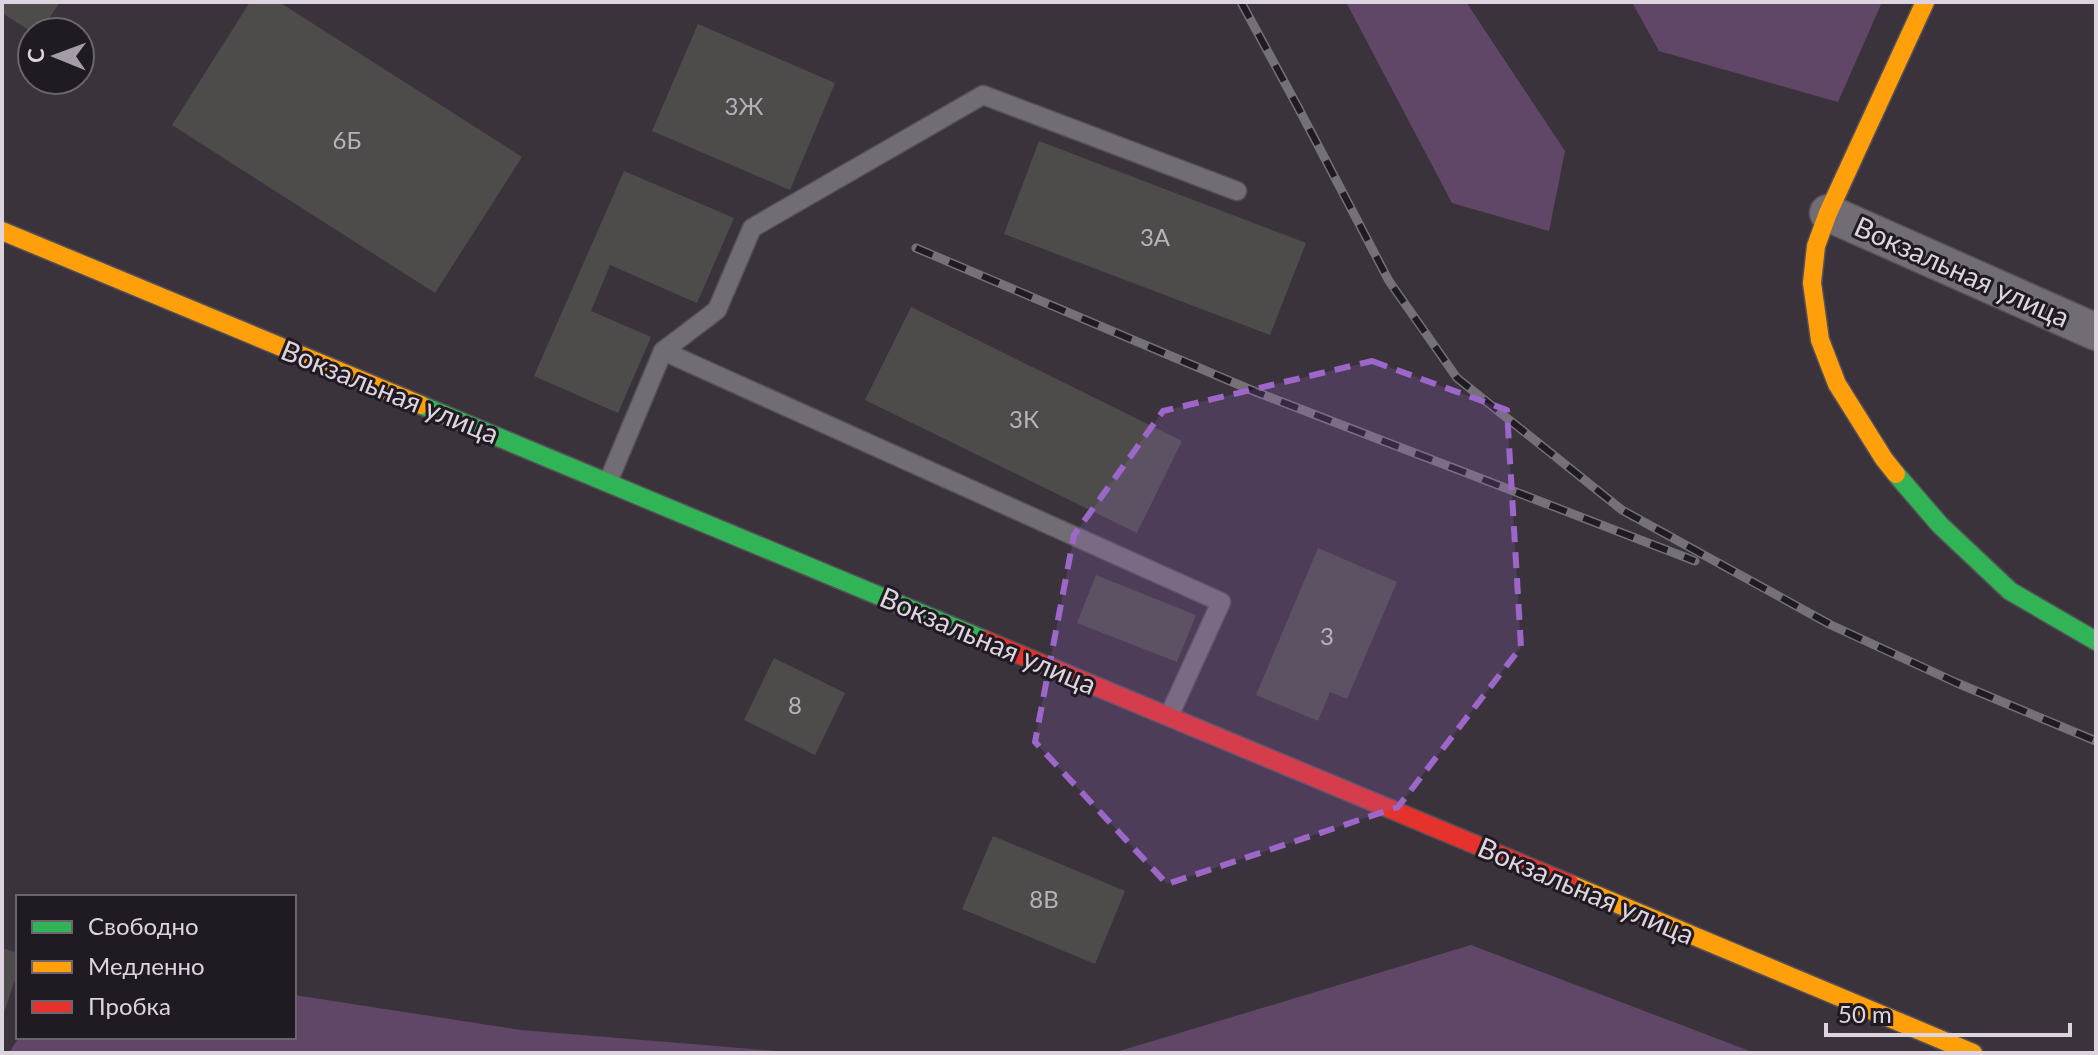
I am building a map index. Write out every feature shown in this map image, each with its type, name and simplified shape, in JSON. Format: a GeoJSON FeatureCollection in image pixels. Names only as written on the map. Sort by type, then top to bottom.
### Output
{"type":"FeatureCollection","features":[{"type":"Feature","properties":{"kind":"street","name":"Вокзальная улица"},"geometry":{"type":"LineString","coordinates":[[1925,2],[1828,213],[1816,246],[1812,283],[1820,340],[1837,384],[1884,459],[1940,525],[2010,591],[2096,641]]}},
{"type":"Feature","properties":{"kind":"street","name":"Вокзальная улица"},"geometry":{"type":"LineString","coordinates":[[1828,213],[2096,332]]}},
{"type":"Feature","properties":{"kind":"street","name":"Вокзальная улица"},"geometry":{"type":"LineString","coordinates":[[2,231],[1973,1053]]}},
{"type":"Feature","properties":{"kind":"lane"},"geometry":{"type":"LineString","coordinates":[[608,482],[663,351],[717,310],[752,228],[983,95],[1237,191]]}},
{"type":"Feature","properties":{"kind":"lane"},"geometry":{"type":"LineString","coordinates":[[663,351],[1221,602],[1169,716]]}},
{"type":"Feature","properties":{"kind":"highlighted area"},"geometry":{"type":"Polygon","coordinates":[[[1372,361],[1507,410],[1521,647],[1398,807],[1167,884],[1035,742],[1074,535],[1163,411],[1372,361]]]}},
{"type":"Feature","properties":{"kind":"shaded area"},"geometry":{"type":"Polygon","coordinates":[[[1346,2],[1466,2],[1565,151],[1549,231],[1452,203],[1346,2]]]}},
{"type":"Feature","properties":{"kind":"shaded area"},"geometry":{"type":"Polygon","coordinates":[[[1632,2],[1882,2],[1838,102],[1659,51],[1632,2]]]}},
{"type":"Feature","properties":{"kind":"shaded area"},"geometry":{"type":"Polygon","coordinates":[[[1471,945],[1755,1053],[1113,1053],[1471,945]]]}},
{"type":"Feature","properties":{"kind":"shaded area"},"geometry":{"type":"Polygon","coordinates":[[[296,995],[521,1030],[801,1053],[9,1053],[18,1039],[296,1039],[296,995]]]}},
{"type":"Feature","properties":{"kind":"building"},"geometry":{"type":"Polygon","coordinates":[[[2,2],[60,2],[51,16],[16,16],[16,22],[2,13],[2,2]]]}},
{"type":"Feature","properties":{"kind":"building"},"geometry":{"type":"Polygon","coordinates":[[[250,2],[279,2],[522,157],[435,293],[172,125],[250,2]]]}},
{"type":"Feature","properties":{"kind":"building"},"geometry":{"type":"Polygon","coordinates":[[[698,24],[835,83],[790,190],[652,131],[698,24]]]}},
{"type":"Feature","properties":{"kind":"building"},"geometry":{"type":"Polygon","coordinates":[[[1039,141],[1306,243],[1270,335],[1004,234],[1039,141]]]}},
{"type":"Feature","properties":{"kind":"building"},"geometry":{"type":"Polygon","coordinates":[[[624,171],[734,218],[697,303],[610,265],[591,311],[651,337],[618,413],[534,376],[624,171]]]}},
{"type":"Feature","properties":{"kind":"building"},"geometry":{"type":"Polygon","coordinates":[[[911,307],[1182,441],[1137,533],[865,400],[911,307]]]}},
{"type":"Feature","properties":{"kind":"building"},"geometry":{"type":"Polygon","coordinates":[[[1318,548],[1397,582],[1347,699],[1330,692],[1318,721],[1256,695],[1318,548]]]}},
{"type":"Feature","properties":{"kind":"building"},"geometry":{"type":"Polygon","coordinates":[[[1096,575],[1196,615],[1177,662],[1077,623],[1096,575]]]}},
{"type":"Feature","properties":{"kind":"building"},"geometry":{"type":"Polygon","coordinates":[[[774,658],[845,693],[815,755],[744,720],[774,658]]]}},
{"type":"Feature","properties":{"kind":"building"},"geometry":{"type":"Polygon","coordinates":[[[993,836],[1125,891],[1095,964],[962,909],[993,836]]]}},
{"type":"Feature","properties":{"kind":"building"},"geometry":{"type":"Polygon","coordinates":[[[2,948],[16,952],[16,976],[3,1016],[2,948]]]}},
{"type":"Feature","properties":{"kind":"railway"},"geometry":{"type":"LineString","coordinates":[[1241,2],[1389,281],[1457,378],[1622,510],[1831,625],[1957,683],[2096,741]]}},
{"type":"Feature","properties":{"kind":"railway"},"geometry":{"type":"LineString","coordinates":[[916,248],[1256,392],[1695,561]]}},
{"type":"Feature","properties":{"kind":"traffic: fast"},"geometry":{"type":"LineString","coordinates":[[421,405],[985,640]]}},
{"type":"Feature","properties":{"kind":"traffic: fast"},"geometry":{"type":"LineString","coordinates":[[1896,474],[1940,525],[2010,591],[2096,641]]}},
{"type":"Feature","properties":{"kind":"traffic: slow"},"geometry":{"type":"LineString","coordinates":[[1896,474],[1837,384],[1820,340],[1812,283],[1816,246],[1828,213],[1925,2]]}},
{"type":"Feature","properties":{"kind":"traffic: slow"},"geometry":{"type":"LineString","coordinates":[[2,231],[421,405]]}},
{"type":"Feature","properties":{"kind":"traffic: slow"},"geometry":{"type":"LineString","coordinates":[[1570,884],[1973,1053]]}},
{"type":"Feature","properties":{"kind":"traffic: jam"},"geometry":{"type":"LineString","coordinates":[[985,640],[1570,884]]}}]}
